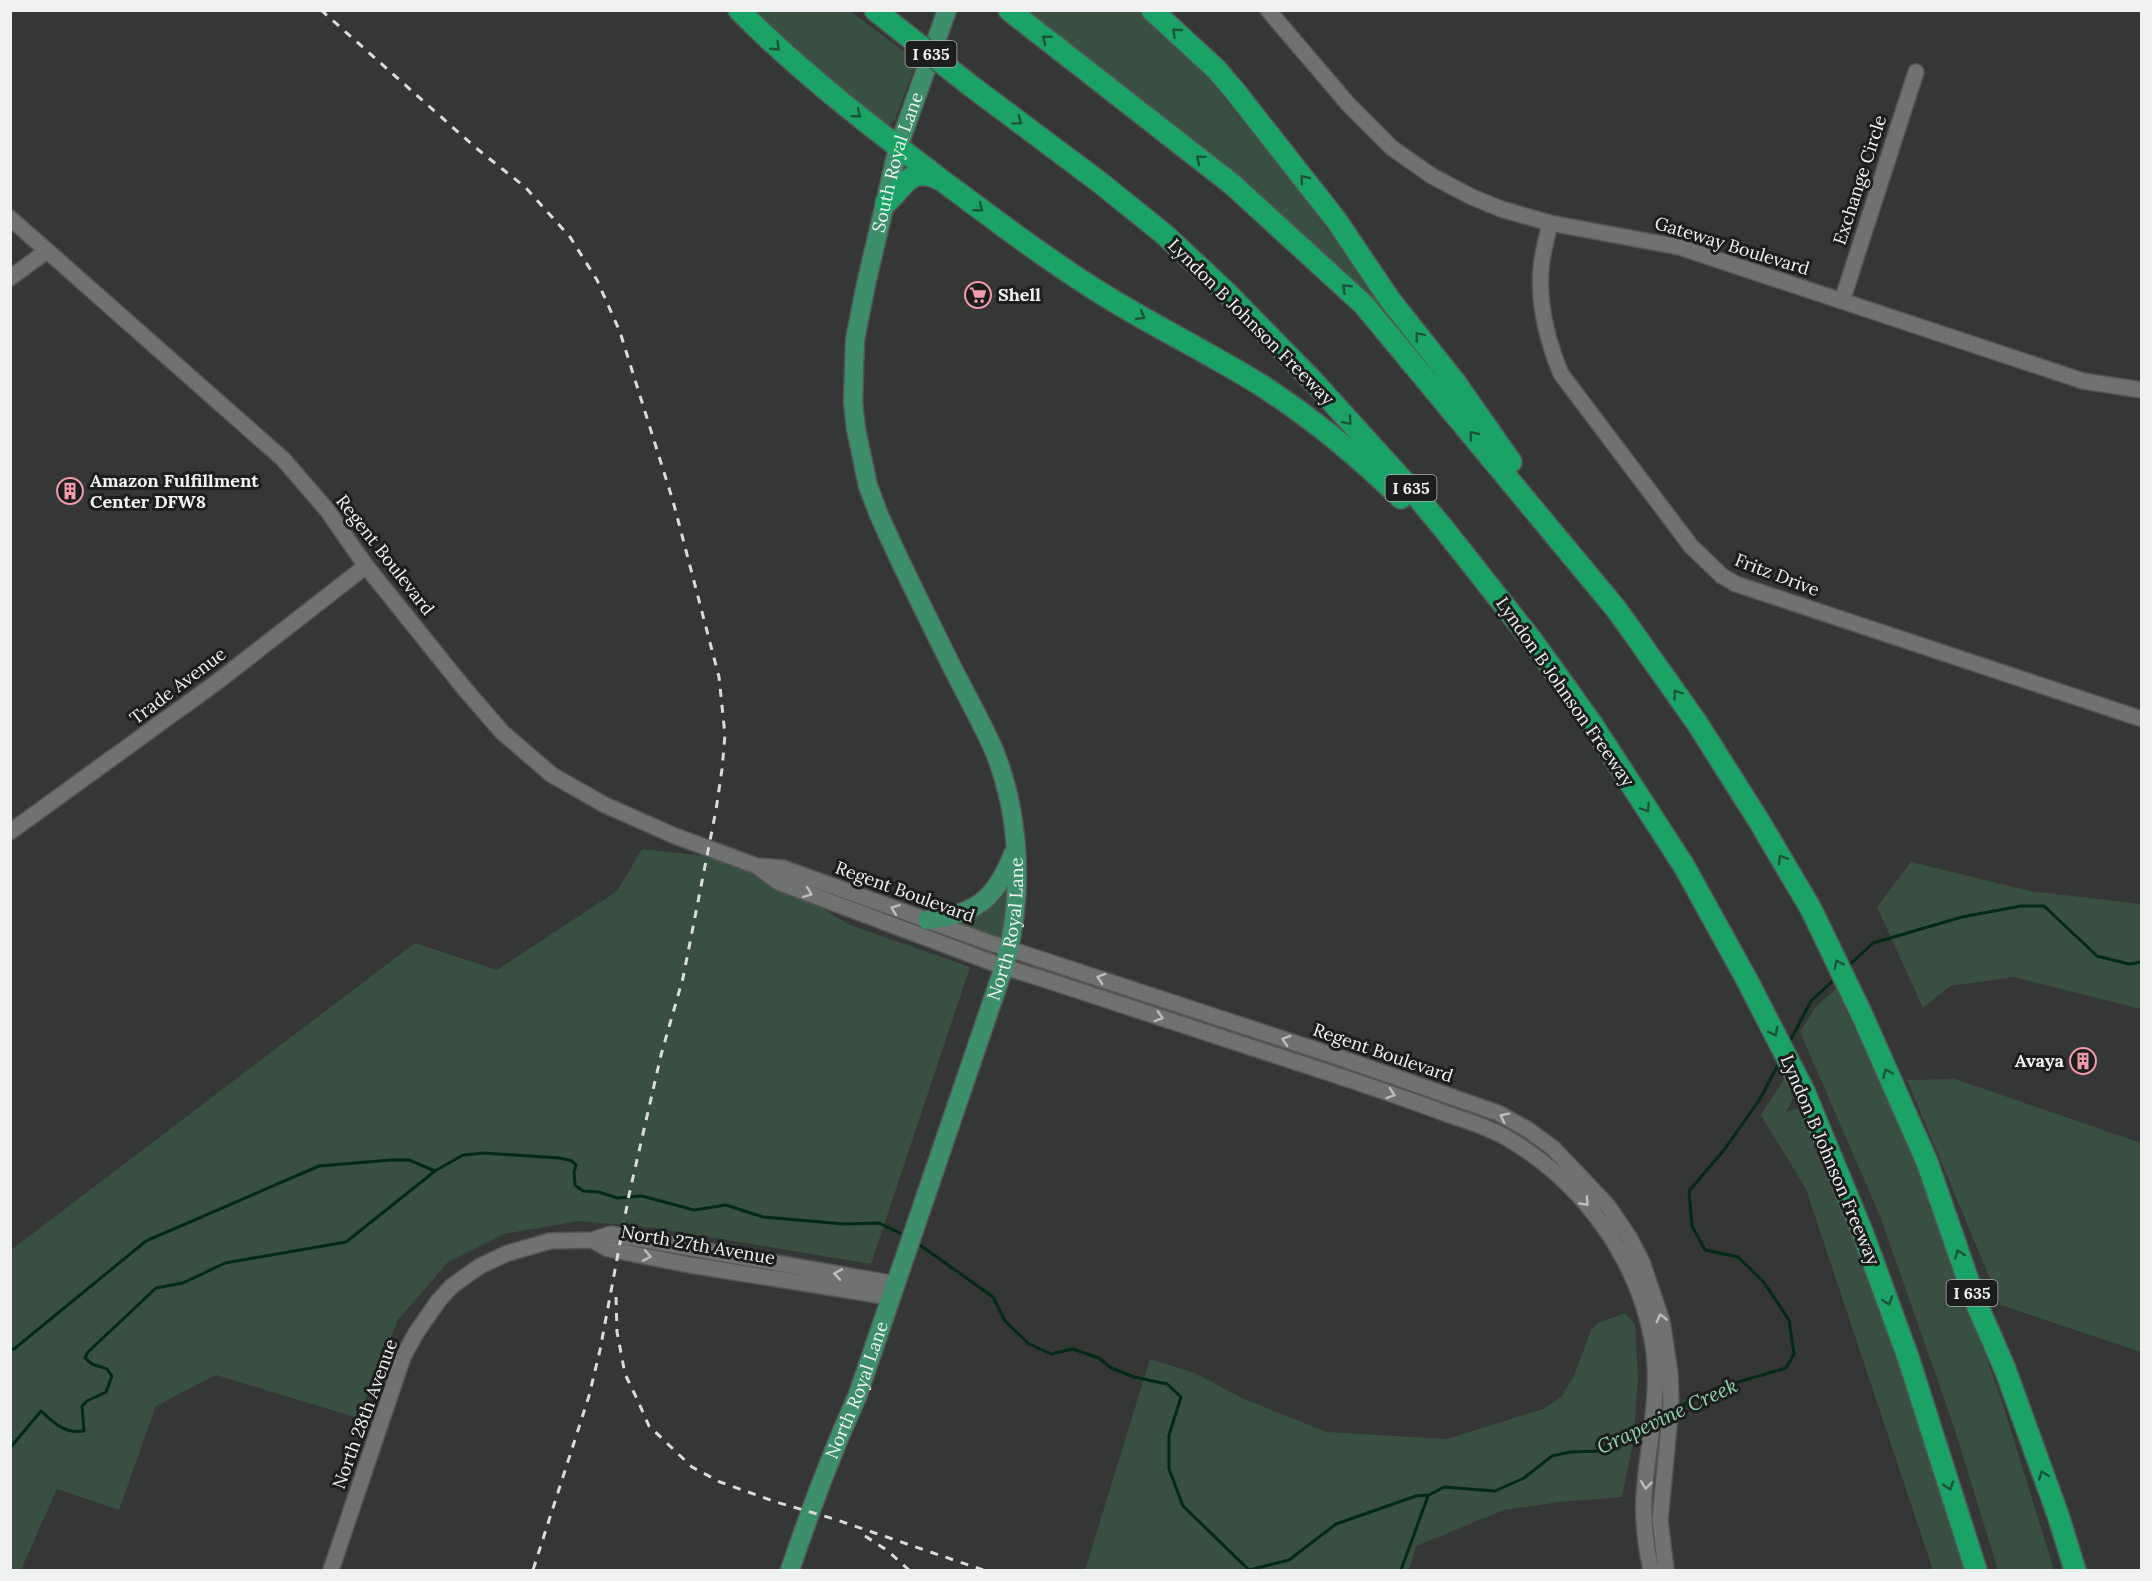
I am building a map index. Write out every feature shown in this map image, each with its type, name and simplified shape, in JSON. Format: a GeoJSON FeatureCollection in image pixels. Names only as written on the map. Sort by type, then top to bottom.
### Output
{"type":"FeatureCollection","features":[{"type":"Feature","properties":{"kind":"highway"},"geometry":{"type":"LineString","coordinates":[[739,10],[786,56],[898,148],[1054,262],[1102,293],[1264,388],[1346,447],[1412,509],[1534,643]]}},
{"type":"Feature","properties":{"kind":"highway","name":"I 635"},"geometry":{"type":"LineString","coordinates":[[1009,10],[1233,185],[1364,305],[1617,610],[1697,723],[1811,909],[1863,1017],[1927,1162],[1975,1300],[2005,1369],[2058,1515],[2075,1570]]}},
{"type":"Feature","properties":{"kind":"highway"},"geometry":{"type":"LineString","coordinates":[[1152,10],[1216,69],[1327,208],[1390,300],[1455,382],[1617,610]]}},
{"type":"Feature","properties":{"kind":"highway","name":"Lyndon B Johnson Freeway"},"geometry":{"type":"LineString","coordinates":[[882,16],[1098,181],[1164,234],[1226,292],[1313,381],[1410,488],[1534,643],[1592,724],[1684,866],[1748,980],[1804,1091],[1863,1234],[1908,1357],[1976,1570]]}},
{"type":"Feature","properties":{"kind":"highway"},"geometry":{"type":"LineString","coordinates":[[886,203],[906,180],[917,175],[926,175],[943,181]]}},
{"type":"Feature","properties":{"kind":"highway"},"geometry":{"type":"LineString","coordinates":[[2058,1515],[2080,1570]]}},
{"type":"Feature","properties":{"kind":"main road","name":"South Royal Lane"},"geometry":{"type":"LineString","coordinates":[[866,284],[898,148],[947,10]]}},
{"type":"Feature","properties":{"kind":"main road","name":"North Royal Lane"},"geometry":{"type":"LineString","coordinates":[[790,1570],[834,1447],[857,1397],[1004,967],[1009,949],[1016,888],[1015,847],[1008,794],[994,751],[897,556],[868,486],[853,402],[855,340],[866,284]]}},
{"type":"Feature","properties":{"kind":"main road"},"geometry":{"type":"LineString","coordinates":[[927,921],[960,915],[984,902],[1003,878],[1015,847]]}},
{"type":"Feature","properties":{"kind":"street","name":"Gateway Boulevard"},"geometry":{"type":"LineString","coordinates":[[1268,10],[1349,105],[1392,148],[1432,176],[1472,197],[1501,209],[1550,223],[1679,246],[2083,381],[2142,390]]}},
{"type":"Feature","properties":{"kind":"street","name":"Exchange Circle"},"geometry":{"type":"LineString","coordinates":[[1842,301],[1916,72]]}},
{"type":"Feature","properties":{"kind":"street","name":"Regent Boulevard"},"geometry":{"type":"LineString","coordinates":[[10,218],[283,459],[327,510],[366,566],[502,732],[552,775],[605,804],[675,836],[757,866],[783,868],[927,921],[1341,1058],[1498,1113],[1527,1129],[1553,1148],[1608,1206],[1642,1262],[1647,1297],[1659,1344],[1670,1372],[1671,1405],[1660,1520],[1666,1570]]}},
{"type":"Feature","properties":{"kind":"street","name":"Fritz Drive"},"geometry":{"type":"LineString","coordinates":[[1550,223],[1541,267],[1542,315],[1551,350],[1561,374],[1691,546],[1722,576],[1747,587],[2142,719]]}},
{"type":"Feature","properties":{"kind":"street"},"geometry":{"type":"LineString","coordinates":[[10,278],[47,251]]}},
{"type":"Feature","properties":{"kind":"street","name":"Trade Avenue"},"geometry":{"type":"LineString","coordinates":[[10,832],[215,684],[366,566]]}},
{"type":"Feature","properties":{"kind":"street","name":"Regent Boulevard"},"geometry":{"type":"LineString","coordinates":[[757,866],[778,882],[1004,967],[1409,1100],[1505,1137],[1543,1162],[1590,1207],[1608,1232],[1647,1297]]}},
{"type":"Feature","properties":{"kind":"street","name":"North 27th Avenue"},"geometry":{"type":"LineString","coordinates":[[592,1240],[611,1234],[692,1248],[893,1290]]}},
{"type":"Feature","properties":{"kind":"street","name":"North 27th Avenue"},"geometry":{"type":"LineString","coordinates":[[592,1240],[608,1249],[690,1265],[893,1290]]}},
{"type":"Feature","properties":{"kind":"street","name":"North 28th Avenue"},"geometry":{"type":"LineString","coordinates":[[331,1570],[403,1358],[416,1333],[439,1300],[452,1286],[480,1266],[508,1254],[550,1241],[592,1240]]}},
{"type":"Feature","properties":{"kind":"street"},"geometry":{"type":"LineString","coordinates":[[690,1265],[692,1248]]}},
{"type":"Feature","properties":{"kind":"street","name":"Regent Boulevard"},"geometry":{"type":"LineString","coordinates":[[1651,1570],[1644,1497],[1659,1344]]}},
{"type":"Feature","properties":{"kind":"green space"},"geometry":{"type":"Polygon","coordinates":[[[745,11],[850,11],[917,61],[895,120],[891,124],[880,122],[745,11]]]}},
{"type":"Feature","properties":{"kind":"green space"},"geometry":{"type":"Polygon","coordinates":[[[1029,11],[1140,11],[1163,30],[1210,80],[1295,186],[1400,327],[1258,194],[1029,11]]]}},
{"type":"Feature","properties":{"kind":"green space"},"geometry":{"type":"Polygon","coordinates":[[[642,849],[741,860],[850,925],[970,967],[871,1264],[655,1228],[579,1221],[504,1234],[448,1262],[398,1320],[358,1418],[216,1375],[156,1406],[119,1510],[57,1489],[21,1570],[11,1570],[11,1250],[415,943],[497,970],[617,891],[642,849]]]}},
{"type":"Feature","properties":{"kind":"green space"},"geometry":{"type":"Polygon","coordinates":[[[1911,862],[2030,891],[2141,904],[2141,1009],[2014,977],[1950,986],[1923,1008],[1877,907],[1911,862]]]}},
{"type":"Feature","properties":{"kind":"green space"},"geometry":{"type":"Polygon","coordinates":[[[1008,878],[1006,913],[1001,941],[955,925],[1008,878]]]}},
{"type":"Feature","properties":{"kind":"green space"},"geometry":{"type":"Polygon","coordinates":[[[1836,988],[1916,1160],[2002,1401],[2054,1570],[1998,1570],[1954,1427],[1880,1216],[1800,1032],[1815,1008],[1836,988]]]}},
{"type":"Feature","properties":{"kind":"green space"},"geometry":{"type":"Polygon","coordinates":[[[1787,1074],[1796,1093],[1786,1112],[1803,1107],[1885,1307],[1968,1570],[1933,1570],[1806,1189],[1761,1115],[1787,1074]]]}},
{"type":"Feature","properties":{"kind":"green space"},"geometry":{"type":"Polygon","coordinates":[[[1955,1079],[2141,1143],[2141,1352],[2001,1305],[1907,1080],[1955,1079]]]}},
{"type":"Feature","properties":{"kind":"green space"},"geometry":{"type":"Polygon","coordinates":[[[1625,1313],[1635,1324],[1638,1378],[1633,1443],[1622,1497],[1560,1502],[1504,1510],[1416,1546],[1409,1570],[1085,1570],[1150,1359],[1195,1373],[1242,1398],[1327,1432],[1447,1439],[1543,1409],[1561,1397],[1574,1376],[1591,1330],[1599,1323],[1625,1313]]]}},
{"type":"Feature","properties":{"kind":"waterway","name":"Grapevine Creek"},"geometry":{"type":"LineString","coordinates":[[1847,967],[1873,943],[1962,917],[2021,906],[2044,906],[2097,956],[2129,964],[2142,962]]}},
{"type":"Feature","properties":{"kind":"waterway","name":"Grapevine Creek"},"geometry":{"type":"LineString","coordinates":[[1788,1045],[1811,1001],[1836,978]]}},
{"type":"Feature","properties":{"kind":"waterway","name":"Grapevine Creek"},"geometry":{"type":"LineString","coordinates":[[1677,1408],[1717,1388],[1786,1368],[1794,1354],[1789,1320],[1763,1281],[1738,1257],[1705,1250],[1692,1226],[1689,1191],[1724,1150],[1760,1099],[1780,1061]]}},
{"type":"Feature","properties":{"kind":"waterway","name":"Grapevine Creek"},"geometry":{"type":"LineString","coordinates":[[10,1448],[41,1411],[65,1429],[84,1431],[82,1406],[106,1392],[112,1376],[107,1369],[92,1364],[85,1358],[88,1352],[156,1288],[183,1283],[225,1263],[346,1242],[435,1171],[463,1155],[483,1153],[560,1158],[572,1161],[576,1165],[575,1185],[583,1191],[599,1192],[617,1198],[642,1196],[694,1210],[726,1205],[763,1217],[844,1224],[879,1223],[906,1236]]}},
{"type":"Feature","properties":{"kind":"waterway"},"geometry":{"type":"LineString","coordinates":[[10,1350],[146,1241],[319,1166],[409,1160],[435,1171]]}},
{"type":"Feature","properties":{"kind":"waterway","name":"Grapevine Creek"},"geometry":{"type":"LineString","coordinates":[[917,1243],[993,1297],[1005,1321],[1029,1344],[1051,1354],[1073,1349],[1099,1358],[1111,1368],[1134,1377],[1167,1384],[1181,1397],[1169,1435],[1169,1469],[1183,1506],[1249,1570],[1289,1560],[1336,1524],[1416,1496],[1429,1495],[1444,1487],[1495,1491],[1524,1478],[1552,1456],[1570,1452],[1600,1451],[1623,1434],[1647,1422]]}},
{"type":"Feature","properties":{"kind":"waterway"},"geometry":{"type":"LineString","coordinates":[[1401,1570],[1428,1496]]}},
{"type":"Feature","properties":{"kind":"waterway","name":"Grapevine Creek"},"geometry":{"type":"LineString","coordinates":[[10,1563],[11,1570]]}},
{"type":"Feature","properties":{"kind":"railway"},"geometry":{"type":"LineString","coordinates":[[321,10],[476,148],[525,187],[570,237],[597,280],[620,332],[673,501],[719,677],[725,735],[722,769],[683,978],[661,1055],[629,1195],[600,1350],[589,1396],[533,1570]]}},
{"type":"Feature","properties":{"kind":"railway"},"geometry":{"type":"LineString","coordinates":[[616,1297],[617,1332],[625,1374],[649,1426],[692,1467],[720,1482],[776,1502],[834,1519],[983,1570]]}},
{"type":"Feature","properties":{"kind":"railway"},"geometry":{"type":"LineString","coordinates":[[865,1536],[888,1551],[909,1570]]}},
{"type":"Feature","properties":{"kind":"place","name":"Shell"},"geometry":{"type":"Point","coordinates":[978,295]}},
{"type":"Feature","properties":{"kind":"place","name":"Amazon Fulfillment Center DFW8"},"geometry":{"type":"Point","coordinates":[70,491]}},
{"type":"Feature","properties":{"kind":"place","name":"Avaya"},"geometry":{"type":"Point","coordinates":[2083,1061]}}]}
